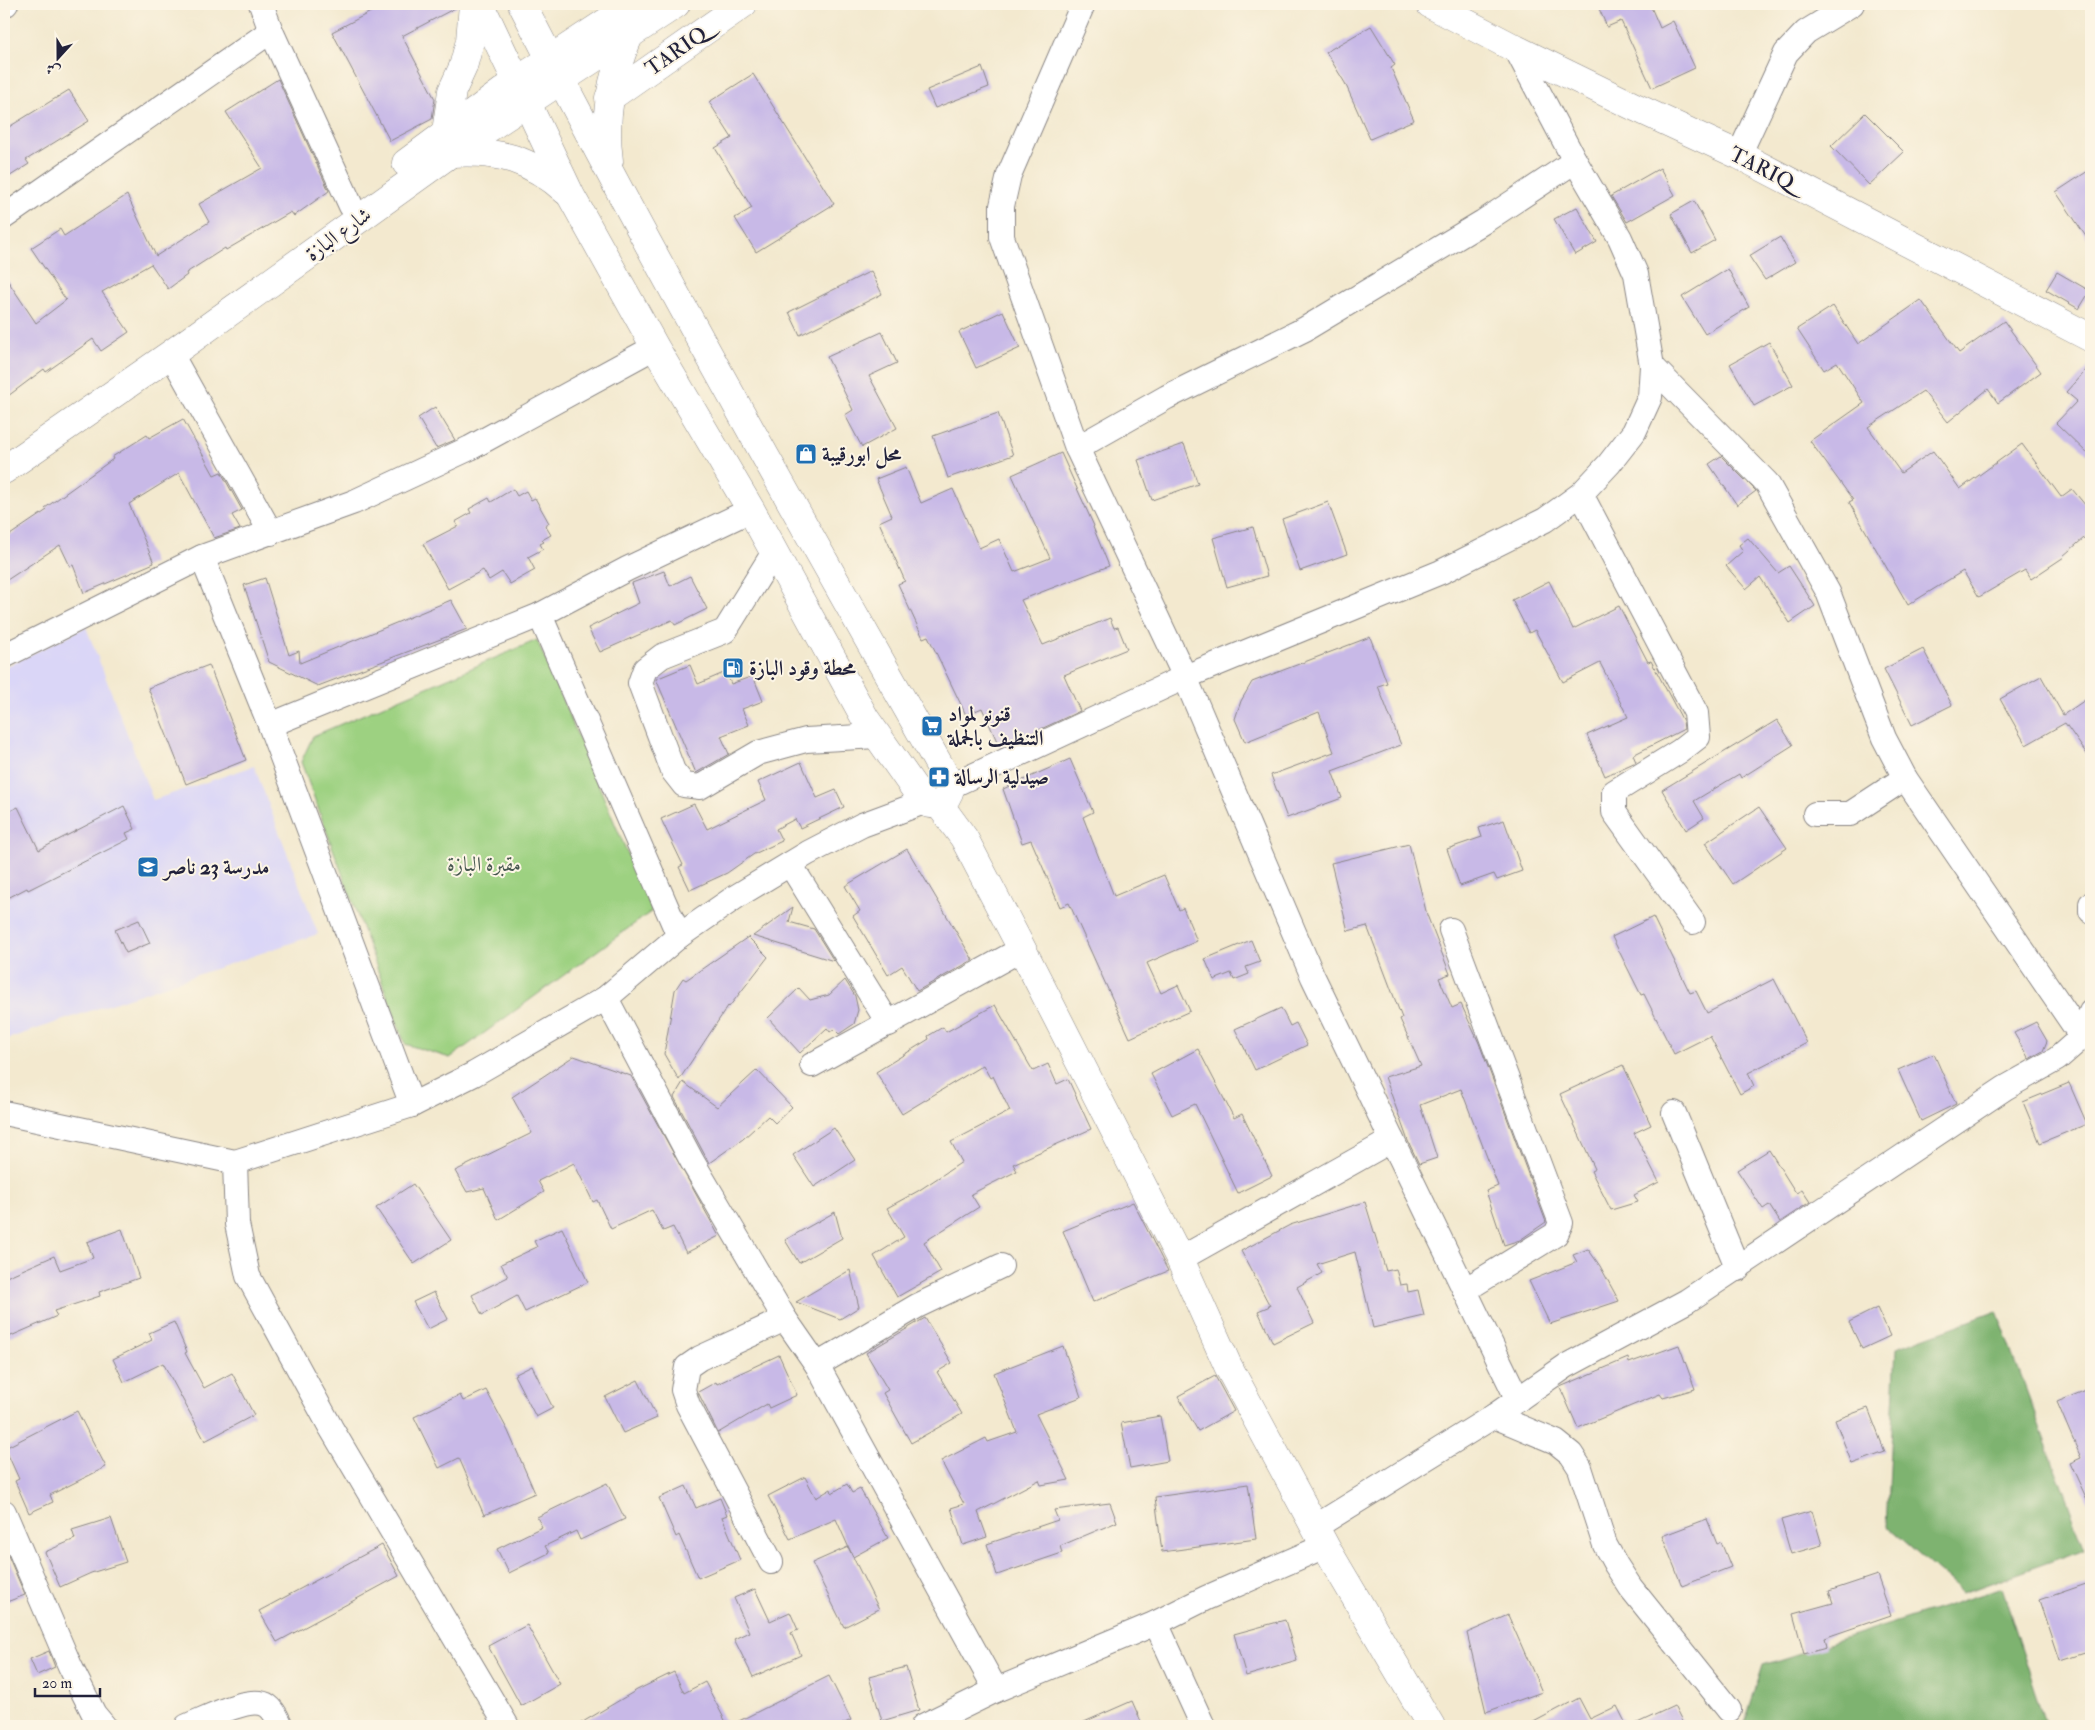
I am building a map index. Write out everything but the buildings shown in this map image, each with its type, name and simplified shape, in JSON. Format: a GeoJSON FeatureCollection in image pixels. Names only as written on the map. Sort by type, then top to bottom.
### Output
{"type":"FeatureCollection","features":[{"type":"Feature","properties":{"kind":"main road"},"geometry":{"type":"LineString","coordinates":[[473,4],[470,41],[463,66],[452,91],[448,143],[478,151],[504,155],[552,178],[571,196]]}},
{"type":"Feature","properties":{"kind":"main road"},"geometry":{"type":"LineString","coordinates":[[480,4],[571,196],[655,347],[751,510],[865,718],[877,736],[938,798]]}},
{"type":"Feature","properties":{"kind":"main road"},"geometry":{"type":"LineString","coordinates":[[522,4],[610,172],[787,496],[938,798],[964,838],[1022,948],[1180,1259],[1228,1366],[1369,1624],[1431,1726]]}},
{"type":"Feature","properties":{"kind":"main road","name":"شارع البازة"},"geometry":{"type":"LineString","coordinates":[[4,452],[351,206],[448,143],[556,69],[634,4]]}},
{"type":"Feature","properties":{"kind":"main road","name":"شارع البازة"},"geometry":{"type":"LineString","coordinates":[[556,69],[629,36],[676,4]]}},
{"type":"Feature","properties":{"kind":"main road","name":"TARIQ"},"geometry":{"type":"LineString","coordinates":[[609,98],[743,4]]}},
{"type":"Feature","properties":{"kind":"main road","name":"TARIQ"},"geometry":{"type":"LineString","coordinates":[[1430,4],[1516,49],[1739,155],[2091,338]]}},
{"type":"Feature","properties":{"kind":"main road"},"geometry":{"type":"LineString","coordinates":[[610,172],[606,123],[609,98],[620,56],[629,36]]}},
{"type":"Feature","properties":{"kind":"main road","name":"شارع البازة"},"geometry":{"type":"LineString","coordinates":[[4,470],[171,354],[448,143]]}},
{"type":"Feature","properties":{"kind":"main road"},"geometry":{"type":"LineString","coordinates":[[751,510],[787,496]]}},
{"type":"Feature","properties":{"kind":"street"},"geometry":{"type":"LineString","coordinates":[[261,4],[271,31],[351,206]]}},
{"type":"Feature","properties":{"kind":"street"},"geometry":{"type":"LineString","coordinates":[[1083,4],[1009,175],[1002,206],[1002,236],[1077,448],[1185,678],[1313,976],[1518,1400]]}},
{"type":"Feature","properties":{"kind":"street"},"geometry":{"type":"LineString","coordinates":[[1739,155],[1786,53],[1806,32],[1852,4]]}},
{"type":"Feature","properties":{"kind":"street"},"geometry":{"type":"LineString","coordinates":[[4,217],[271,31]]}},
{"type":"Feature","properties":{"kind":"street"},"geometry":{"type":"LineString","coordinates":[[4,1112],[235,1162],[412,1105],[474,1074],[606,998],[679,936],[737,896],[808,853],[862,825],[938,798],[1185,678],[1441,572],[1545,520],[1581,494],[1609,464],[1634,432],[1650,397],[1652,366],[1636,274],[1620,238],[1575,161],[1516,49]]}},
{"type":"Feature","properties":{"kind":"street"},"geometry":{"type":"LineString","coordinates":[[1077,448],[1167,397],[1305,329],[1483,222],[1575,161]]}},
{"type":"Feature","properties":{"kind":"street"},"geometry":{"type":"LineString","coordinates":[[4,656],[202,557],[354,502],[470,448],[655,347]]}},
{"type":"Feature","properties":{"kind":"street"},"geometry":{"type":"LineString","coordinates":[[171,354],[271,533]]}},
{"type":"Feature","properties":{"kind":"street"},"geometry":{"type":"LineString","coordinates":[[1652,366],[1767,483],[1828,592],[1884,738],[1904,778],[2087,1035]]}},
{"type":"Feature","properties":{"kind":"street"},"geometry":{"type":"LineString","coordinates":[[1581,494],[1696,713],[1698,737],[1680,751],[1614,792],[1614,812],[1693,922]]}},
{"type":"Feature","properties":{"kind":"street"},"geometry":{"type":"LineString","coordinates":[[270,725],[540,615],[628,569],[751,510]]}},
{"type":"Feature","properties":{"kind":"street"},"geometry":{"type":"LineString","coordinates":[[774,552],[725,631],[662,656],[645,669],[640,683],[674,771],[684,785],[700,787],[758,754],[806,740],[877,736]]}},
{"type":"Feature","properties":{"kind":"street"},"geometry":{"type":"LineString","coordinates":[[202,557],[270,725],[412,1105]]}},
{"type":"Feature","properties":{"kind":"street"},"geometry":{"type":"LineString","coordinates":[[540,615],[679,936]]}},
{"type":"Feature","properties":{"kind":"street"},"geometry":{"type":"LineString","coordinates":[[1816,814],[1850,814],[1904,778]]}},
{"type":"Feature","properties":{"kind":"street"},"geometry":{"type":"LineString","coordinates":[[790,864],[889,1024]]}},
{"type":"Feature","properties":{"kind":"street"},"geometry":{"type":"LineString","coordinates":[[2091,904],[2091,911]]}},
{"type":"Feature","properties":{"kind":"street"},"geometry":{"type":"LineString","coordinates":[[1451,930],[1561,1223],[1556,1234],[1465,1290]]}},
{"type":"Feature","properties":{"kind":"street"},"geometry":{"type":"LineString","coordinates":[[812,1065],[889,1024],[1022,948]]}},
{"type":"Feature","properties":{"kind":"street"},"geometry":{"type":"LineString","coordinates":[[606,998],[692,1161],[785,1319],[817,1365],[996,1690]]}},
{"type":"Feature","properties":{"kind":"street"},"geometry":{"type":"LineString","coordinates":[[923,1726],[996,1690],[1156,1623],[1320,1537],[1566,1366],[1687,1301],[2005,1088],[2057,1059],[2087,1035],[2091,1012]]}},
{"type":"Feature","properties":{"kind":"street"},"geometry":{"type":"LineString","coordinates":[[1674,1113],[1738,1268]]}},
{"type":"Feature","properties":{"kind":"street"},"geometry":{"type":"LineString","coordinates":[[1180,1259],[1392,1140]]}},
{"type":"Feature","properties":{"kind":"street"},"geometry":{"type":"LineString","coordinates":[[235,1162],[237,1224],[248,1276],[331,1428],[507,1726]]}},
{"type":"Feature","properties":{"kind":"street"},"geometry":{"type":"LineString","coordinates":[[817,1365],[917,1306],[1000,1266]]}},
{"type":"Feature","properties":{"kind":"street"},"geometry":{"type":"LineString","coordinates":[[771,1562],[720,1468],[688,1405],[683,1390],[687,1367],[700,1358],[785,1319]]}},
{"type":"Feature","properties":{"kind":"street"},"geometry":{"type":"LineString","coordinates":[[1494,1416],[1556,1442],[1571,1454],[1580,1468],[1605,1545],[1616,1565],[1631,1588],[1729,1710]]}},
{"type":"Feature","properties":{"kind":"street"},"geometry":{"type":"LineString","coordinates":[[4,1512],[70,1666],[94,1714],[104,1726]]}},
{"type":"Feature","properties":{"kind":"street"},"geometry":{"type":"LineString","coordinates":[[1156,1623],[1203,1726]]}},
{"type":"Feature","properties":{"kind":"street"},"geometry":{"type":"LineString","coordinates":[[186,1726],[248,1702],[268,1705],[273,1710],[281,1726]]}},
{"type":"Feature","properties":{"kind":"shaded area","name":"مدرسة 23 ناصر"},"geometry":{"type":"Polygon","coordinates":[[[86,627],[153,800],[254,766],[318,934],[4,1040],[4,668],[86,627]]]}},
{"type":"Feature","properties":{"kind":"green space","name":"مقبرة البازة"},"geometry":{"type":"Polygon","coordinates":[[[537,640],[652,911],[450,1058],[405,1044],[301,762],[313,736],[537,640]]]}},
{"type":"Feature","properties":{"kind":"green space"},"geometry":{"type":"Polygon","coordinates":[[[1997,1311],[2085,1549],[1963,1593],[1887,1527],[1896,1348],[1997,1311]]]}},
{"type":"Feature","properties":{"kind":"green space"},"geometry":{"type":"Polygon","coordinates":[[[2002,1588],[2047,1726],[1744,1726],[1763,1665],[2002,1588]]]}},
{"type":"Feature","properties":{"kind":"place","name":"محل ابورقيبة"},"geometry":{"type":"Point","coordinates":[806,454]}},
{"type":"Feature","properties":{"kind":"place","name":"محطة وقود البازة"},"geometry":{"type":"Point","coordinates":[733,668]}},
{"type":"Feature","properties":{"kind":"place","name":"قنونو لمواد التنظيف بالجملة"},"geometry":{"type":"Point","coordinates":[932,726]}},
{"type":"Feature","properties":{"kind":"place","name":"صيدلية الرسالة"},"geometry":{"type":"Point","coordinates":[939,777]}},
{"type":"Feature","properties":{"kind":"place","name":"مدرسة 23 ناصر"},"geometry":{"type":"Point","coordinates":[148,867]}}]}
